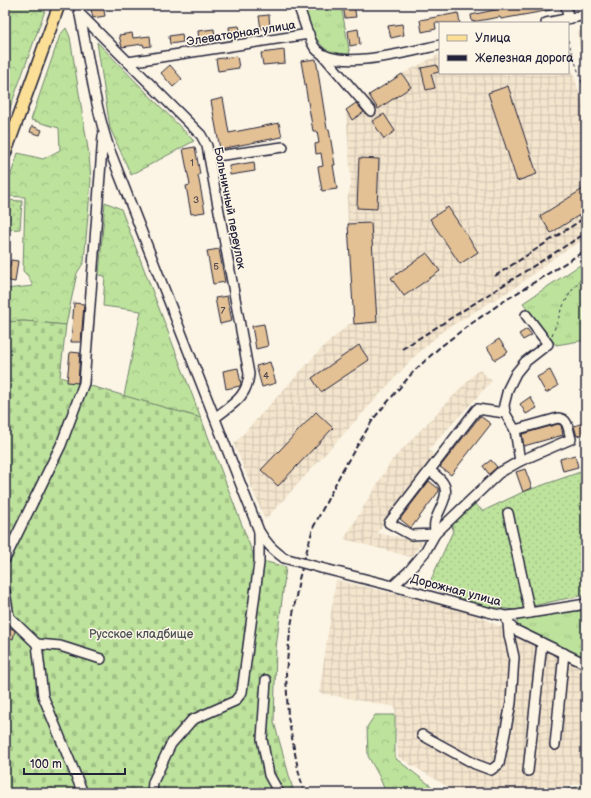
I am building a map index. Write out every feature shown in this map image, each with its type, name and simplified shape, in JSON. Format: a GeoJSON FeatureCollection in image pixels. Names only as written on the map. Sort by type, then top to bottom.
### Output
{"type":"FeatureCollection","features":[{"type":"Feature","properties":{"kind":"main road"},"geometry":{"type":"LineString","coordinates":[[5,154],[59,5]]}},
{"type":"Feature","properties":{"kind":"street"},"geometry":{"type":"LineString","coordinates":[[298,5],[309,34]]}},
{"type":"Feature","properties":{"kind":"street"},"geometry":{"type":"LineString","coordinates":[[566,5],[568,18]]}},
{"type":"Feature","properties":{"kind":"street"},"geometry":{"type":"LineString","coordinates":[[79,10],[103,131],[259,531],[259,564],[242,692],[234,701],[192,720],[171,744],[154,782],[152,793]]}},
{"type":"Feature","properties":{"kind":"street","name":"Больничный переулок"},"geometry":{"type":"LineString","coordinates":[[79,10],[128,62],[201,135],[207,146],[249,374],[246,389],[242,396],[215,418]]}},
{"type":"Feature","properties":{"kind":"street"},"geometry":{"type":"LineString","coordinates":[[550,22],[586,15]]}},
{"type":"Feature","properties":{"kind":"street","name":"Элеваторная улица"},"geometry":{"type":"LineString","coordinates":[[128,62],[309,34],[316,49],[371,111]]}},
{"type":"Feature","properties":{"kind":"street"},"geometry":{"type":"LineString","coordinates":[[322,54],[330,58],[355,60],[378,58],[439,45]]}},
{"type":"Feature","properties":{"kind":"street"},"geometry":{"type":"LineString","coordinates":[[5,559],[61,445],[84,383],[103,131]]}},
{"type":"Feature","properties":{"kind":"street"},"geometry":{"type":"LineString","coordinates":[[209,157],[283,147]]}},
{"type":"Feature","properties":{"kind":"street"},"geometry":{"type":"LineString","coordinates":[[520,461],[515,430],[505,413],[504,404],[508,389],[516,373],[525,362],[548,344],[526,315]]}},
{"type":"Feature","properties":{"kind":"street"},"geometry":{"type":"LineString","coordinates":[[436,534],[411,535],[389,523],[477,409],[505,413]]}},
{"type":"Feature","properties":{"kind":"street"},"geometry":{"type":"LineString","coordinates":[[394,586],[425,552],[436,534],[499,473],[520,461],[570,439],[567,422],[563,418],[558,418],[515,430]]}},
{"type":"Feature","properties":{"kind":"street"},"geometry":{"type":"LineString","coordinates":[[430,470],[443,482],[446,489],[445,496],[435,521],[434,528],[436,534]]}},
{"type":"Feature","properties":{"kind":"street"},"geometry":{"type":"LineString","coordinates":[[508,513],[530,612]]}},
{"type":"Feature","properties":{"kind":"street","name":"Дорожная улица"},"geometry":{"type":"LineString","coordinates":[[259,531],[269,546],[284,558],[394,586],[495,614],[507,619],[530,612],[586,604]]}},
{"type":"Feature","properties":{"kind":"street"},"geometry":{"type":"LineString","coordinates":[[5,591],[9,618],[36,644],[43,696],[83,793]]}},
{"type":"Feature","properties":{"kind":"street"},"geometry":{"type":"LineString","coordinates":[[507,619],[513,629],[586,664]]}},
{"type":"Feature","properties":{"kind":"street"},"geometry":{"type":"LineString","coordinates":[[422,736],[475,764],[491,770],[499,764],[511,703],[514,657],[507,619]]}},
{"type":"Feature","properties":{"kind":"street"},"geometry":{"type":"LineString","coordinates":[[528,771],[542,643]]}},
{"type":"Feature","properties":{"kind":"street"},"geometry":{"type":"LineString","coordinates":[[36,644],[60,646],[101,659]]}},
{"type":"Feature","properties":{"kind":"street"},"geometry":{"type":"LineString","coordinates":[[555,745],[564,654]]}},
{"type":"Feature","properties":{"kind":"street"},"geometry":{"type":"LineString","coordinates":[[266,680],[262,739],[269,775],[279,793]]}},
{"type":"Feature","properties":{"kind":"path"},"geometry":{"type":"LineString","coordinates":[[569,43],[586,94]]}},
{"type":"Feature","properties":{"kind":"path"},"geometry":{"type":"LineString","coordinates":[[548,344],[558,320],[560,310],[570,293],[586,273]]}},
{"type":"Feature","properties":{"kind":"shaded area"},"geometry":{"type":"Polygon","coordinates":[[[586,29],[586,81],[577,32],[586,29]]]}},
{"type":"Feature","properties":{"kind":"shaded area"},"geometry":{"type":"Polygon","coordinates":[[[439,55],[439,74],[569,74],[569,60],[586,113],[586,238],[558,255],[516,287],[443,331],[414,357],[265,520],[234,444],[320,350],[349,324],[354,323],[347,200],[351,184],[346,110],[402,74],[439,55]]]}},
{"type":"Feature","properties":{"kind":"shaded area"},"geometry":{"type":"Polygon","coordinates":[[[479,369],[492,381],[429,449],[434,455],[377,533],[423,542],[411,557],[344,539],[392,460],[479,369]]]}},
{"type":"Feature","properties":{"kind":"shaded area"},"geometry":{"type":"Polygon","coordinates":[[[336,580],[462,609],[586,666],[586,779],[578,784],[528,793],[458,793],[398,757],[395,707],[319,693],[336,580]]]}},
{"type":"Feature","properties":{"kind":"green space"},"geometry":{"type":"Polygon","coordinates":[[[5,5],[47,5],[5,122],[5,5]]]}},
{"type":"Feature","properties":{"kind":"green space"},"geometry":{"type":"Polygon","coordinates":[[[303,5],[341,5],[350,55],[339,55],[330,52],[323,47],[313,32],[303,5]]]}},
{"type":"Feature","properties":{"kind":"green space"},"geometry":{"type":"Polygon","coordinates":[[[66,28],[70,37],[89,155],[91,180],[84,262],[77,273],[66,325],[24,321],[5,322],[5,289],[33,286],[28,276],[23,271],[25,197],[5,196],[5,192],[18,153],[43,159],[60,150],[59,128],[31,120],[60,35],[66,28]]]}},
{"type":"Feature","properties":{"kind":"green space"},"geometry":{"type":"Polygon","coordinates":[[[97,42],[194,141],[131,175],[110,128],[97,42]]]}},
{"type":"Feature","properties":{"kind":"green space"},"geometry":{"type":"Polygon","coordinates":[[[5,200],[22,201],[20,229],[5,230],[5,200]]]}},
{"type":"Feature","properties":{"kind":"green space"},"geometry":{"type":"Polygon","coordinates":[[[105,202],[121,209],[201,418],[124,396],[141,311],[103,306],[105,276],[99,275],[105,202]]]}},
{"type":"Feature","properties":{"kind":"green space"},"geometry":{"type":"Polygon","coordinates":[[[586,261],[586,340],[556,345],[523,303],[586,261]]]}},
{"type":"Feature","properties":{"kind":"green space","name":"Русское кладбище"},"geometry":{"type":"Polygon","coordinates":[[[24,321],[66,325],[60,377],[201,418],[255,559],[286,567],[276,648],[274,722],[294,793],[5,793],[5,322],[24,321]]]}},
{"type":"Feature","properties":{"kind":"green space"},"geometry":{"type":"Polygon","coordinates":[[[586,470],[586,595],[516,610],[480,606],[428,586],[453,531],[452,524],[475,504],[483,511],[523,492],[586,470]]]}},
{"type":"Feature","properties":{"kind":"green space"},"geometry":{"type":"Polygon","coordinates":[[[586,610],[586,660],[545,639],[520,630],[517,626],[517,622],[520,619],[586,610]]]}},
{"type":"Feature","properties":{"kind":"green space"},"geometry":{"type":"Polygon","coordinates":[[[375,715],[395,715],[395,758],[440,793],[386,793],[368,756],[367,727],[375,715]]]}},
{"type":"Feature","properties":{"kind":"green space"},"geometry":{"type":"Polygon","coordinates":[[[586,784],[586,793],[548,793],[583,786],[586,784]]]}},
{"type":"Feature","properties":{"kind":"building"},"geometry":{"type":"Polygon","coordinates":[[[90,5],[103,5],[105,16],[93,18],[90,5]]]}},
{"type":"Feature","properties":{"kind":"building"},"geometry":{"type":"Polygon","coordinates":[[[343,5],[354,5],[356,17],[345,18],[343,5]]]}},
{"type":"Feature","properties":{"kind":"building"},"geometry":{"type":"Polygon","coordinates":[[[498,5],[550,5],[551,10],[501,19],[500,17],[472,22],[471,15],[499,9],[498,5]]]}},
{"type":"Feature","properties":{"kind":"building"},"geometry":{"type":"Polygon","coordinates":[[[458,13],[460,22],[435,23],[436,29],[422,32],[420,20],[458,13]]]}},
{"type":"Feature","properties":{"kind":"building"},"geometry":{"type":"Polygon","coordinates":[[[269,15],[270,28],[261,29],[259,16],[269,15]]]}},
{"type":"Feature","properties":{"kind":"building"},"geometry":{"type":"Polygon","coordinates":[[[402,24],[404,35],[391,38],[388,26],[402,24]]]}},
{"type":"Feature","properties":{"kind":"building"},"geometry":{"type":"Polygon","coordinates":[[[239,26],[241,34],[230,35],[229,27],[239,26]]]}},
{"type":"Feature","properties":{"kind":"building"},"geometry":{"type":"Polygon","coordinates":[[[214,29],[215,37],[199,40],[198,31],[214,29]]]}},
{"type":"Feature","properties":{"kind":"building"},"geometry":{"type":"Polygon","coordinates":[[[358,29],[360,44],[350,46],[348,31],[358,29]]]}},
{"type":"Feature","properties":{"kind":"building"},"geometry":{"type":"Polygon","coordinates":[[[132,33],[133,38],[150,36],[151,46],[144,47],[143,44],[122,47],[119,35],[132,33]]]}},
{"type":"Feature","properties":{"kind":"building"},"geometry":{"type":"Polygon","coordinates":[[[182,34],[183,42],[170,44],[169,36],[182,34]]]}},
{"type":"Feature","properties":{"kind":"building"},"geometry":{"type":"Polygon","coordinates":[[[284,50],[285,63],[263,65],[261,53],[284,50]]]}},
{"type":"Feature","properties":{"kind":"building"},"geometry":{"type":"Polygon","coordinates":[[[237,56],[239,68],[218,71],[216,59],[237,56]]]}},
{"type":"Feature","properties":{"kind":"building"},"geometry":{"type":"Polygon","coordinates":[[[316,59],[327,129],[329,129],[335,165],[333,165],[337,189],[322,191],[318,167],[323,166],[321,153],[316,154],[315,144],[319,143],[317,131],[313,131],[301,61],[316,59]]]}},
{"type":"Feature","properties":{"kind":"building"},"geometry":{"type":"Polygon","coordinates":[[[170,65],[182,79],[173,87],[161,73],[170,65]]]}},
{"type":"Feature","properties":{"kind":"building"},"geometry":{"type":"Polygon","coordinates":[[[437,65],[439,72],[431,74],[435,88],[426,90],[421,68],[437,65]]]}},
{"type":"Feature","properties":{"kind":"building"},"geometry":{"type":"Polygon","coordinates":[[[402,74],[411,87],[378,109],[369,95],[402,74]]]}},
{"type":"Feature","properties":{"kind":"building"},"geometry":{"type":"Polygon","coordinates":[[[508,86],[537,174],[517,181],[488,93],[508,86]]]}},
{"type":"Feature","properties":{"kind":"building"},"geometry":{"type":"Polygon","coordinates":[[[223,98],[229,133],[279,123],[282,137],[220,149],[211,101],[223,98]]]}},
{"type":"Feature","properties":{"kind":"building"},"geometry":{"type":"Polygon","coordinates":[[[356,103],[364,112],[352,120],[346,110],[356,103]]]}},
{"type":"Feature","properties":{"kind":"building"},"geometry":{"type":"Polygon","coordinates":[[[384,114],[395,131],[384,139],[372,121],[384,114]]]}},
{"type":"Feature","properties":{"kind":"building"},"geometry":{"type":"Polygon","coordinates":[[[32,126],[42,130],[40,135],[30,132],[32,126]]]}},
{"type":"Feature","properties":{"kind":"building"},"geometry":{"type":"Polygon","coordinates":[[[195,147],[200,174],[198,175],[205,212],[191,214],[186,186],[190,185],[183,149],[195,147]]]}},
{"type":"Feature","properties":{"kind":"building"},"geometry":{"type":"Polygon","coordinates":[[[359,158],[379,159],[377,209],[357,208],[359,158]]]}},
{"type":"Feature","properties":{"kind":"building"},"geometry":{"type":"Polygon","coordinates":[[[254,162],[255,171],[230,175],[229,166],[254,162]]]}},
{"type":"Feature","properties":{"kind":"building"},"geometry":{"type":"Polygon","coordinates":[[[586,187],[586,211],[551,233],[540,216],[586,187]]]}},
{"type":"Feature","properties":{"kind":"building"},"geometry":{"type":"Polygon","coordinates":[[[448,207],[478,252],[460,264],[430,219],[448,207]]]}},
{"type":"Feature","properties":{"kind":"building"},"geometry":{"type":"Polygon","coordinates":[[[371,223],[377,322],[354,324],[348,224],[371,223]]]}},
{"type":"Feature","properties":{"kind":"building"},"geometry":{"type":"Polygon","coordinates":[[[219,249],[225,282],[213,284],[207,251],[219,249]]]}},
{"type":"Feature","properties":{"kind":"building"},"geometry":{"type":"Polygon","coordinates":[[[427,253],[440,271],[404,296],[391,278],[427,253]]]}},
{"type":"Feature","properties":{"kind":"building"},"geometry":{"type":"Polygon","coordinates":[[[11,260],[18,261],[15,282],[5,280],[5,267],[10,267],[11,260]]]}},
{"type":"Feature","properties":{"kind":"building"},"geometry":{"type":"Polygon","coordinates":[[[227,296],[232,321],[220,324],[215,298],[227,296]]]}},
{"type":"Feature","properties":{"kind":"building"},"geometry":{"type":"Polygon","coordinates":[[[74,303],[84,304],[81,342],[71,342],[74,303]]]}},
{"type":"Feature","properties":{"kind":"building"},"geometry":{"type":"Polygon","coordinates":[[[264,324],[268,346],[256,349],[252,326],[264,324]]]}},
{"type":"Feature","properties":{"kind":"building"},"geometry":{"type":"Polygon","coordinates":[[[527,329],[532,335],[523,340],[519,334],[527,329]]]}},
{"type":"Feature","properties":{"kind":"building"},"geometry":{"type":"Polygon","coordinates":[[[499,339],[508,352],[495,360],[487,347],[499,339]]]}},
{"type":"Feature","properties":{"kind":"building"},"geometry":{"type":"Polygon","coordinates":[[[359,345],[369,360],[321,392],[312,378],[359,345]]]}},
{"type":"Feature","properties":{"kind":"building"},"geometry":{"type":"Polygon","coordinates":[[[70,352],[80,353],[78,383],[67,382],[70,352]]]}},
{"type":"Feature","properties":{"kind":"building"},"geometry":{"type":"Polygon","coordinates":[[[270,362],[276,383],[262,387],[256,366],[270,362]]]}},
{"type":"Feature","properties":{"kind":"building"},"geometry":{"type":"Polygon","coordinates":[[[238,368],[241,384],[240,386],[226,389],[223,371],[238,368]]]}},
{"type":"Feature","properties":{"kind":"building"},"geometry":{"type":"Polygon","coordinates":[[[550,370],[558,386],[546,393],[537,377],[550,370]]]}},
{"type":"Feature","properties":{"kind":"building"},"geometry":{"type":"Polygon","coordinates":[[[530,397],[537,408],[526,414],[520,404],[530,397]]]}},
{"type":"Feature","properties":{"kind":"building"},"geometry":{"type":"Polygon","coordinates":[[[316,412],[333,428],[278,486],[261,470],[316,412]]]}},
{"type":"Feature","properties":{"kind":"building"},"geometry":{"type":"Polygon","coordinates":[[[480,416],[491,424],[451,475],[440,467],[480,416]]]}},
{"type":"Feature","properties":{"kind":"building"},"geometry":{"type":"Polygon","coordinates":[[[586,422],[586,433],[577,436],[574,426],[586,422]]]}},
{"type":"Feature","properties":{"kind":"building"},"geometry":{"type":"Polygon","coordinates":[[[558,424],[561,425],[563,435],[524,446],[522,434],[558,424]]]}},
{"type":"Feature","properties":{"kind":"building"},"geometry":{"type":"Polygon","coordinates":[[[575,455],[578,467],[563,471],[560,459],[575,455]]]}},
{"type":"Feature","properties":{"kind":"building"},"geometry":{"type":"Polygon","coordinates":[[[491,460],[497,467],[489,474],[483,466],[491,460]]]}},
{"type":"Feature","properties":{"kind":"building"},"geometry":{"type":"Polygon","coordinates":[[[525,469],[532,488],[523,492],[516,472],[525,469]]]}},
{"type":"Feature","properties":{"kind":"building"},"geometry":{"type":"Polygon","coordinates":[[[429,481],[439,489],[439,491],[411,528],[400,519],[429,481]]]}},
{"type":"Feature","properties":{"kind":"building"},"geometry":{"type":"Polygon","coordinates":[[[5,627],[15,631],[13,639],[5,637],[5,627]]]}},
{"type":"Feature","properties":{"kind":"railway"},"geometry":{"type":"LineString","coordinates":[[495,276],[586,217]]}},
{"type":"Feature","properties":{"kind":"railway"},"geometry":{"type":"LineString","coordinates":[[402,349],[586,233]]}},
{"type":"Feature","properties":{"kind":"railway"},"geometry":{"type":"LineString","coordinates":[[304,793],[288,717],[286,673],[290,632],[299,579],[313,528],[343,469],[374,418],[414,371],[439,348],[501,303],[586,250]]}}]}
